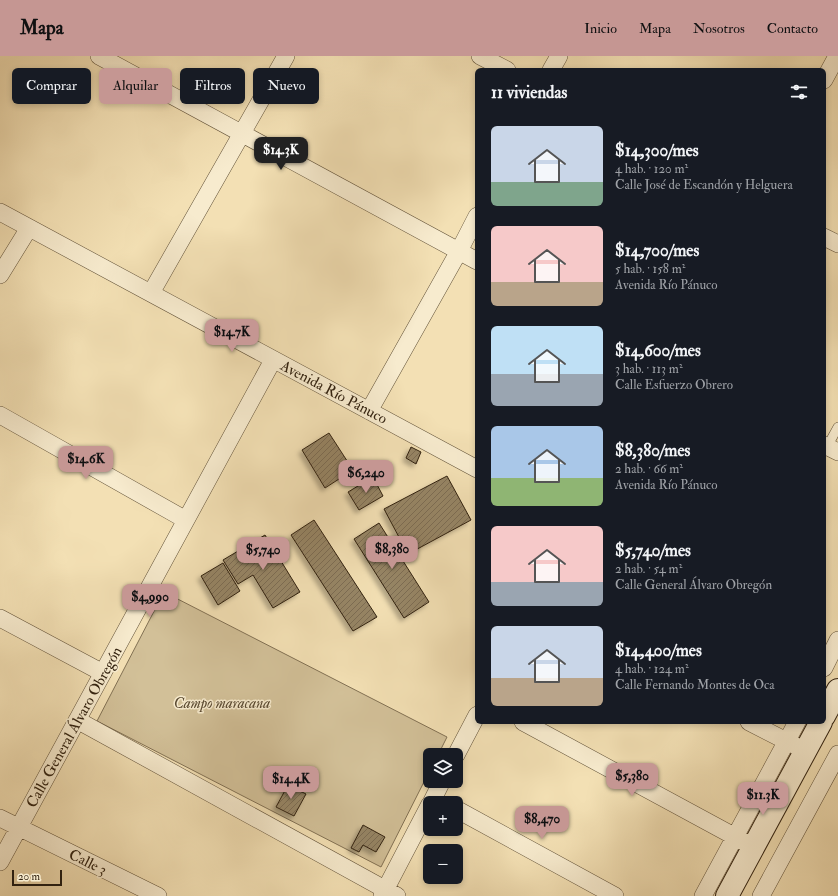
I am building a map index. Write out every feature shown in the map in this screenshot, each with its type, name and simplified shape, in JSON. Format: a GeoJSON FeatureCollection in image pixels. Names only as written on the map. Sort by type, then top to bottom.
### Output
{"type":"FeatureCollection","features":[{"type":"Feature","properties":{"kind":"main road"},"geometry":{"type":"LineString","coordinates":[[826,712],[838,690]]}},
{"type":"Feature","properties":{"kind":"main road"},"geometry":{"type":"LineString","coordinates":[[727,896],[754,847],[796,746],[819,724]]}},
{"type":"Feature","properties":{"kind":"street"},"geometry":{"type":"LineString","coordinates":[[99,56],[475,260]]}},
{"type":"Feature","properties":{"kind":"street"},"geometry":{"type":"LineString","coordinates":[[151,293],[286,56]]}},
{"type":"Feature","properties":{"kind":"street"},"geometry":{"type":"LineString","coordinates":[[480,56],[503,68]]}},
{"type":"Feature","properties":{"kind":"street"},"geometry":{"type":"LineString","coordinates":[[552,68],[559,56]]}},
{"type":"Feature","properties":{"kind":"street"},"geometry":{"type":"LineString","coordinates":[[826,77],[838,56]]}},
{"type":"Feature","properties":{"kind":"street","name":"Avenida Río Pánuco"},"geometry":{"type":"LineString","coordinates":[[0,212],[475,469]]}},
{"type":"Feature","properties":{"kind":"street"},"geometry":{"type":"LineString","coordinates":[[369,411],[475,220]]}},
{"type":"Feature","properties":{"kind":"street"},"geometry":{"type":"LineString","coordinates":[[0,275],[29,228]]}},
{"type":"Feature","properties":{"kind":"street"},"geometry":{"type":"LineString","coordinates":[[826,238],[838,244]]}},
{"type":"Feature","properties":{"kind":"street","name":"Calle General Álvaro Obregón"},"geometry":{"type":"LineString","coordinates":[[0,862],[274,360]]}},
{"type":"Feature","properties":{"kind":"street"},"geometry":{"type":"LineString","coordinates":[[0,416],[186,520]]}},
{"type":"Feature","properties":{"kind":"street"},"geometry":{"type":"LineString","coordinates":[[0,618],[103,673]]}},
{"type":"Feature","properties":{"kind":"street"},"geometry":{"type":"LineString","coordinates":[[826,663],[834,644]]}},
{"type":"Feature","properties":{"kind":"street"},"geometry":{"type":"LineString","coordinates":[[460,748],[475,719]]}},
{"type":"Feature","properties":{"kind":"street"},"geometry":{"type":"LineString","coordinates":[[77,720],[388,894],[423,825]]}},
{"type":"Feature","properties":{"kind":"street"},"geometry":{"type":"LineString","coordinates":[[527,724],[754,847]]}},
{"type":"Feature","properties":{"kind":"street"},"geometry":{"type":"LineString","coordinates":[[753,724],[796,746]]}},
{"type":"Feature","properties":{"kind":"street"},"geometry":{"type":"LineString","coordinates":[[703,896],[735,837],[796,746],[797,724]]}},
{"type":"Feature","properties":{"kind":"street"},"geometry":{"type":"LineString","coordinates":[[761,896],[838,754]]}},
{"type":"Feature","properties":{"kind":"street"},"geometry":{"type":"LineString","coordinates":[[463,813],[615,896]]}},
{"type":"Feature","properties":{"kind":"street","name":"Calle 3"},"geometry":{"type":"LineString","coordinates":[[0,818],[158,896]]}},
{"type":"Feature","properties":{"kind":"lane"},"geometry":{"type":"LineString","coordinates":[[830,448],[838,427]]}},
{"type":"Feature","properties":{"kind":"green space","name":"Campo maracana"},"geometry":{"type":"Polygon","coordinates":[[[164,592],[447,737],[442,748],[423,748],[423,784],[381,867],[97,721],[164,592]]]}},
{"type":"Feature","properties":{"kind":"building"},"geometry":{"type":"Polygon","coordinates":[[[329,433],[353,470],[325,488],[302,450],[329,433]]]}},
{"type":"Feature","properties":{"kind":"building"},"geometry":{"type":"Polygon","coordinates":[[[411,447],[421,452],[416,464],[406,458],[411,447]]]}},
{"type":"Feature","properties":{"kind":"building"},"geometry":{"type":"Polygon","coordinates":[[[447,476],[471,520],[408,554],[384,509],[447,476]]]}},
{"type":"Feature","properties":{"kind":"building"},"geometry":{"type":"Polygon","coordinates":[[[373,477],[383,496],[359,510],[348,492],[373,477]]]}},
{"type":"Feature","properties":{"kind":"building"},"geometry":{"type":"Polygon","coordinates":[[[314,520],[377,617],[353,631],[291,535],[314,520]]]}},
{"type":"Feature","properties":{"kind":"building"},"geometry":{"type":"Polygon","coordinates":[[[379,523],[429,602],[404,618],[354,539],[379,523]]]}},
{"type":"Feature","properties":{"kind":"building"},"geometry":{"type":"Polygon","coordinates":[[[265,535],[300,592],[273,608],[253,575],[238,584],[223,560],[265,535]]]}},
{"type":"Feature","properties":{"kind":"building"},"geometry":{"type":"Polygon","coordinates":[[[223,563],[240,591],[218,605],[201,576],[223,563]]]}},
{"type":"Feature","properties":{"kind":"building"},"geometry":{"type":"Polygon","coordinates":[[[288,785],[306,794],[294,816],[276,807],[288,785]]]}},
{"type":"Feature","properties":{"kind":"building"},"geometry":{"type":"Polygon","coordinates":[[[363,825],[385,837],[376,852],[363,845],[359,852],[351,848],[363,825]]]}}]}
